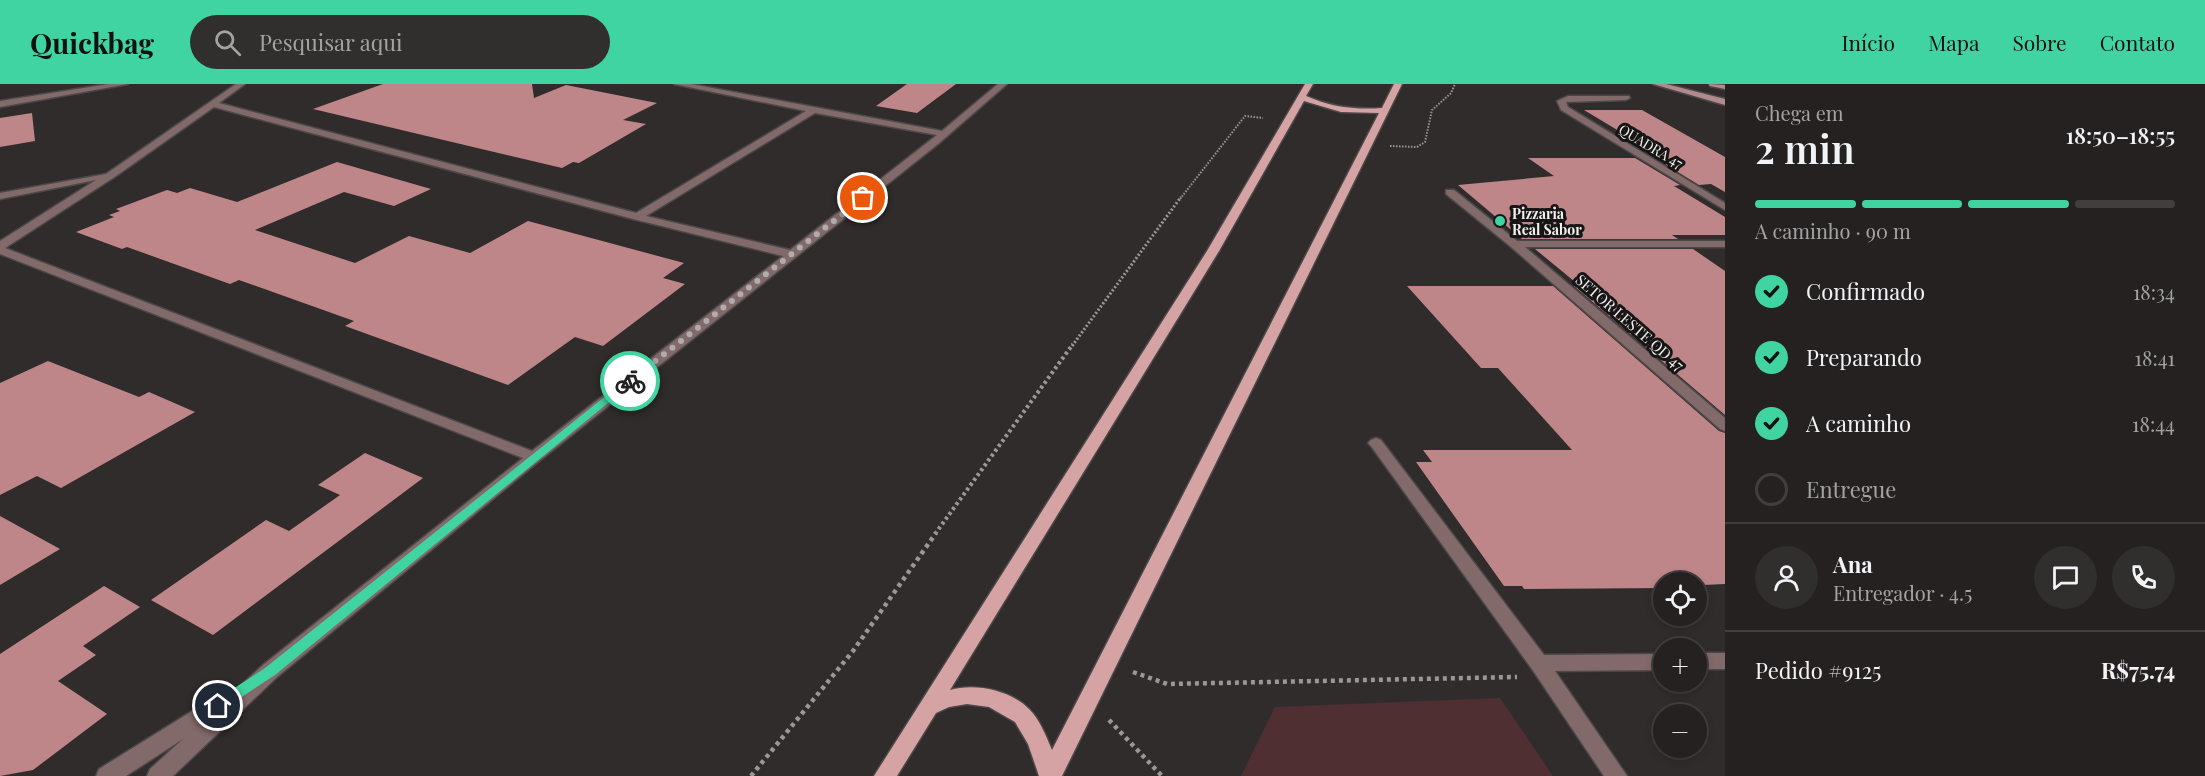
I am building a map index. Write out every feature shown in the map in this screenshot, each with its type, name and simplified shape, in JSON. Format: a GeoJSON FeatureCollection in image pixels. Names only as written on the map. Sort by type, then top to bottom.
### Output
{"type":"FeatureCollection","features":[{"type":"Feature","properties":{"kind":"main road"},"geometry":{"type":"LineString","coordinates":[[1051,775],[1398,84]]}},
{"type":"Feature","properties":{"kind":"main road"},"geometry":{"type":"LineString","coordinates":[[1657,84],[1725,102]]}},
{"type":"Feature","properties":{"kind":"main road"},"geometry":{"type":"LineString","coordinates":[[1713,84],[1725,87]]}},
{"type":"Feature","properties":{"kind":"main road"},"geometry":{"type":"LineString","coordinates":[[885,776],[1213,251],[1305,91],[1318,105],[1342,111],[1383,110]]}},
{"type":"Feature","properties":{"kind":"main road"},"geometry":{"type":"LineString","coordinates":[[927,708],[947,697],[975,694],[999,702],[1021,715],[1034,735],[1051,775]]}},
{"type":"Feature","properties":{"kind":"street"},"geometry":{"type":"LineString","coordinates":[[0,105],[124,84]]}},
{"type":"Feature","properties":{"kind":"street"},"geometry":{"type":"LineString","coordinates":[[0,248],[113,174],[241,84]]}},
{"type":"Feature","properties":{"kind":"street"},"geometry":{"type":"LineString","coordinates":[[678,84],[944,134]]}},
{"type":"Feature","properties":{"kind":"street"},"geometry":{"type":"LineString","coordinates":[[158,776],[270,671],[534,458],[944,134],[1003,84]]}},
{"type":"Feature","properties":{"kind":"street","name":"QUADRA 47"},"geometry":{"type":"LineString","coordinates":[[1626,98],[1568,98],[1561,101],[1564,108],[1725,207]]}},
{"type":"Feature","properties":{"kind":"street"},"geometry":{"type":"LineString","coordinates":[[213,104],[637,217],[792,255]]}},
{"type":"Feature","properties":{"kind":"street"},"geometry":{"type":"LineString","coordinates":[[637,217],[814,110]]}},
{"type":"Feature","properties":{"kind":"street"},"geometry":{"type":"LineString","coordinates":[[0,196],[113,174]]}},
{"type":"Feature","properties":{"kind":"street","name":"SETOR LESTE QD 47"},"geometry":{"type":"LineString","coordinates":[[1450,192],[1514,244],[1725,426]]}},
{"type":"Feature","properties":{"kind":"street"},"geometry":{"type":"LineString","coordinates":[[1514,244],[1725,244]]}},
{"type":"Feature","properties":{"kind":"street"},"geometry":{"type":"LineString","coordinates":[[0,248],[534,458]]}},
{"type":"Feature","properties":{"kind":"street"},"geometry":{"type":"LineString","coordinates":[[1376,443],[1544,670],[1616,776]]}},
{"type":"Feature","properties":{"kind":"street"},"geometry":{"type":"LineString","coordinates":[[1707,661],[1725,661]]}},
{"type":"Feature","properties":{"kind":"street"},"geometry":{"type":"LineString","coordinates":[[1544,670],[1653,663]]}},
{"type":"Feature","properties":{"kind":"street"},"geometry":{"type":"LineString","coordinates":[[107,776],[165,741],[270,671]]}},
{"type":"Feature","properties":{"kind":"path"},"geometry":{"type":"LineString","coordinates":[[1369,140],[1385,146],[1417,147],[1425,142],[1432,110],[1451,93],[1455,84]]}},
{"type":"Feature","properties":{"kind":"path"},"geometry":{"type":"LineString","coordinates":[[751,776],[853,651],[986,462],[1212,156],[1245,116],[1287,120]]}},
{"type":"Feature","properties":{"kind":"path"},"geometry":{"type":"LineString","coordinates":[[1107,662],[1167,684],[1544,670]]}},
{"type":"Feature","properties":{"kind":"path"},"geometry":{"type":"LineString","coordinates":[[1089,700],[1162,776]]}},
{"type":"Feature","properties":{"kind":"shaded area"},"geometry":{"type":"Polygon","coordinates":[[[1500,698],[1553,776],[1241,776],[1275,707],[1500,698]]]}},
{"type":"Feature","properties":{"kind":"building"},"geometry":{"type":"Polygon","coordinates":[[[383,84],[532,84],[534,98],[566,85],[657,103],[623,120],[646,124],[579,163],[573,162],[562,168],[313,109],[383,84]]]}},
{"type":"Feature","properties":{"kind":"building"},"geometry":{"type":"Polygon","coordinates":[[[907,84],[956,84],[917,113],[876,106],[907,84]]]}},
{"type":"Feature","properties":{"kind":"building"},"geometry":{"type":"Polygon","coordinates":[[[1584,110],[1642,110],[1725,157],[1725,192],[1711,184],[1699,185],[1655,158],[1664,158],[1584,110]]]}},
{"type":"Feature","properties":{"kind":"building"},"geometry":{"type":"Polygon","coordinates":[[[32,113],[35,141],[0,147],[0,118],[32,113]]]}},
{"type":"Feature","properties":{"kind":"building"},"geometry":{"type":"Polygon","coordinates":[[[1528,158],[1635,158],[1680,185],[1674,186],[1725,217],[1725,235],[1672,235],[1678,239],[1522,239],[1458,185],[1554,176],[1528,158]]]}},
{"type":"Feature","properties":{"kind":"building"},"geometry":{"type":"Polygon","coordinates":[[[337,162],[431,189],[394,206],[344,192],[255,230],[355,263],[409,236],[470,253],[528,221],[684,263],[663,278],[685,284],[603,346],[575,337],[508,385],[345,326],[354,321],[239,280],[230,284],[127,247],[122,249],[76,232],[114,217],[109,215],[120,211],[116,209],[167,190],[177,193],[190,188],[237,202],[337,162]]]}},
{"type":"Feature","properties":{"kind":"building"},"geometry":{"type":"Polygon","coordinates":[[[1535,249],[1693,249],[1725,271],[1725,415],[1574,286],[1580,286],[1535,249]]]}},
{"type":"Feature","properties":{"kind":"building"},"geometry":{"type":"Polygon","coordinates":[[[1407,286],[1553,286],[1719,431],[1725,433],[1725,584],[1707,585],[1707,572],[1653,572],[1653,588],[1524,589],[1522,586],[1504,586],[1416,462],[1432,462],[1423,450],[1572,450],[1498,368],[1481,368],[1407,286]]]}},
{"type":"Feature","properties":{"kind":"building"},"geometry":{"type":"Polygon","coordinates":[[[48,361],[139,397],[149,392],[195,412],[61,488],[37,476],[0,495],[0,383],[48,361]]]}},
{"type":"Feature","properties":{"kind":"building"},"geometry":{"type":"Polygon","coordinates":[[[365,453],[423,478],[213,635],[151,600],[266,520],[289,531],[340,495],[318,485],[365,453]]]}},
{"type":"Feature","properties":{"kind":"building"},"geometry":{"type":"Polygon","coordinates":[[[0,516],[60,549],[0,585],[0,516]]]}},
{"type":"Feature","properties":{"kind":"building"},"geometry":{"type":"Polygon","coordinates":[[[104,586],[140,607],[83,646],[96,655],[58,681],[107,714],[33,770],[0,776],[0,654],[104,586]]]}},
{"type":"Feature","properties":{"kind":"way so far"},"geometry":{"type":"LineString","coordinates":[[630,381],[863,198]]}},
{"type":"Feature","properties":{"kind":"place","name":"Pizzaria Real Sabor"},"geometry":{"type":"Point","coordinates":[1500,221]}},
{"type":"Feature","properties":{"kind":"route"},"geometry":{"type":"LineString","coordinates":[[218,706],[270,671],[630,381]]}}]}
